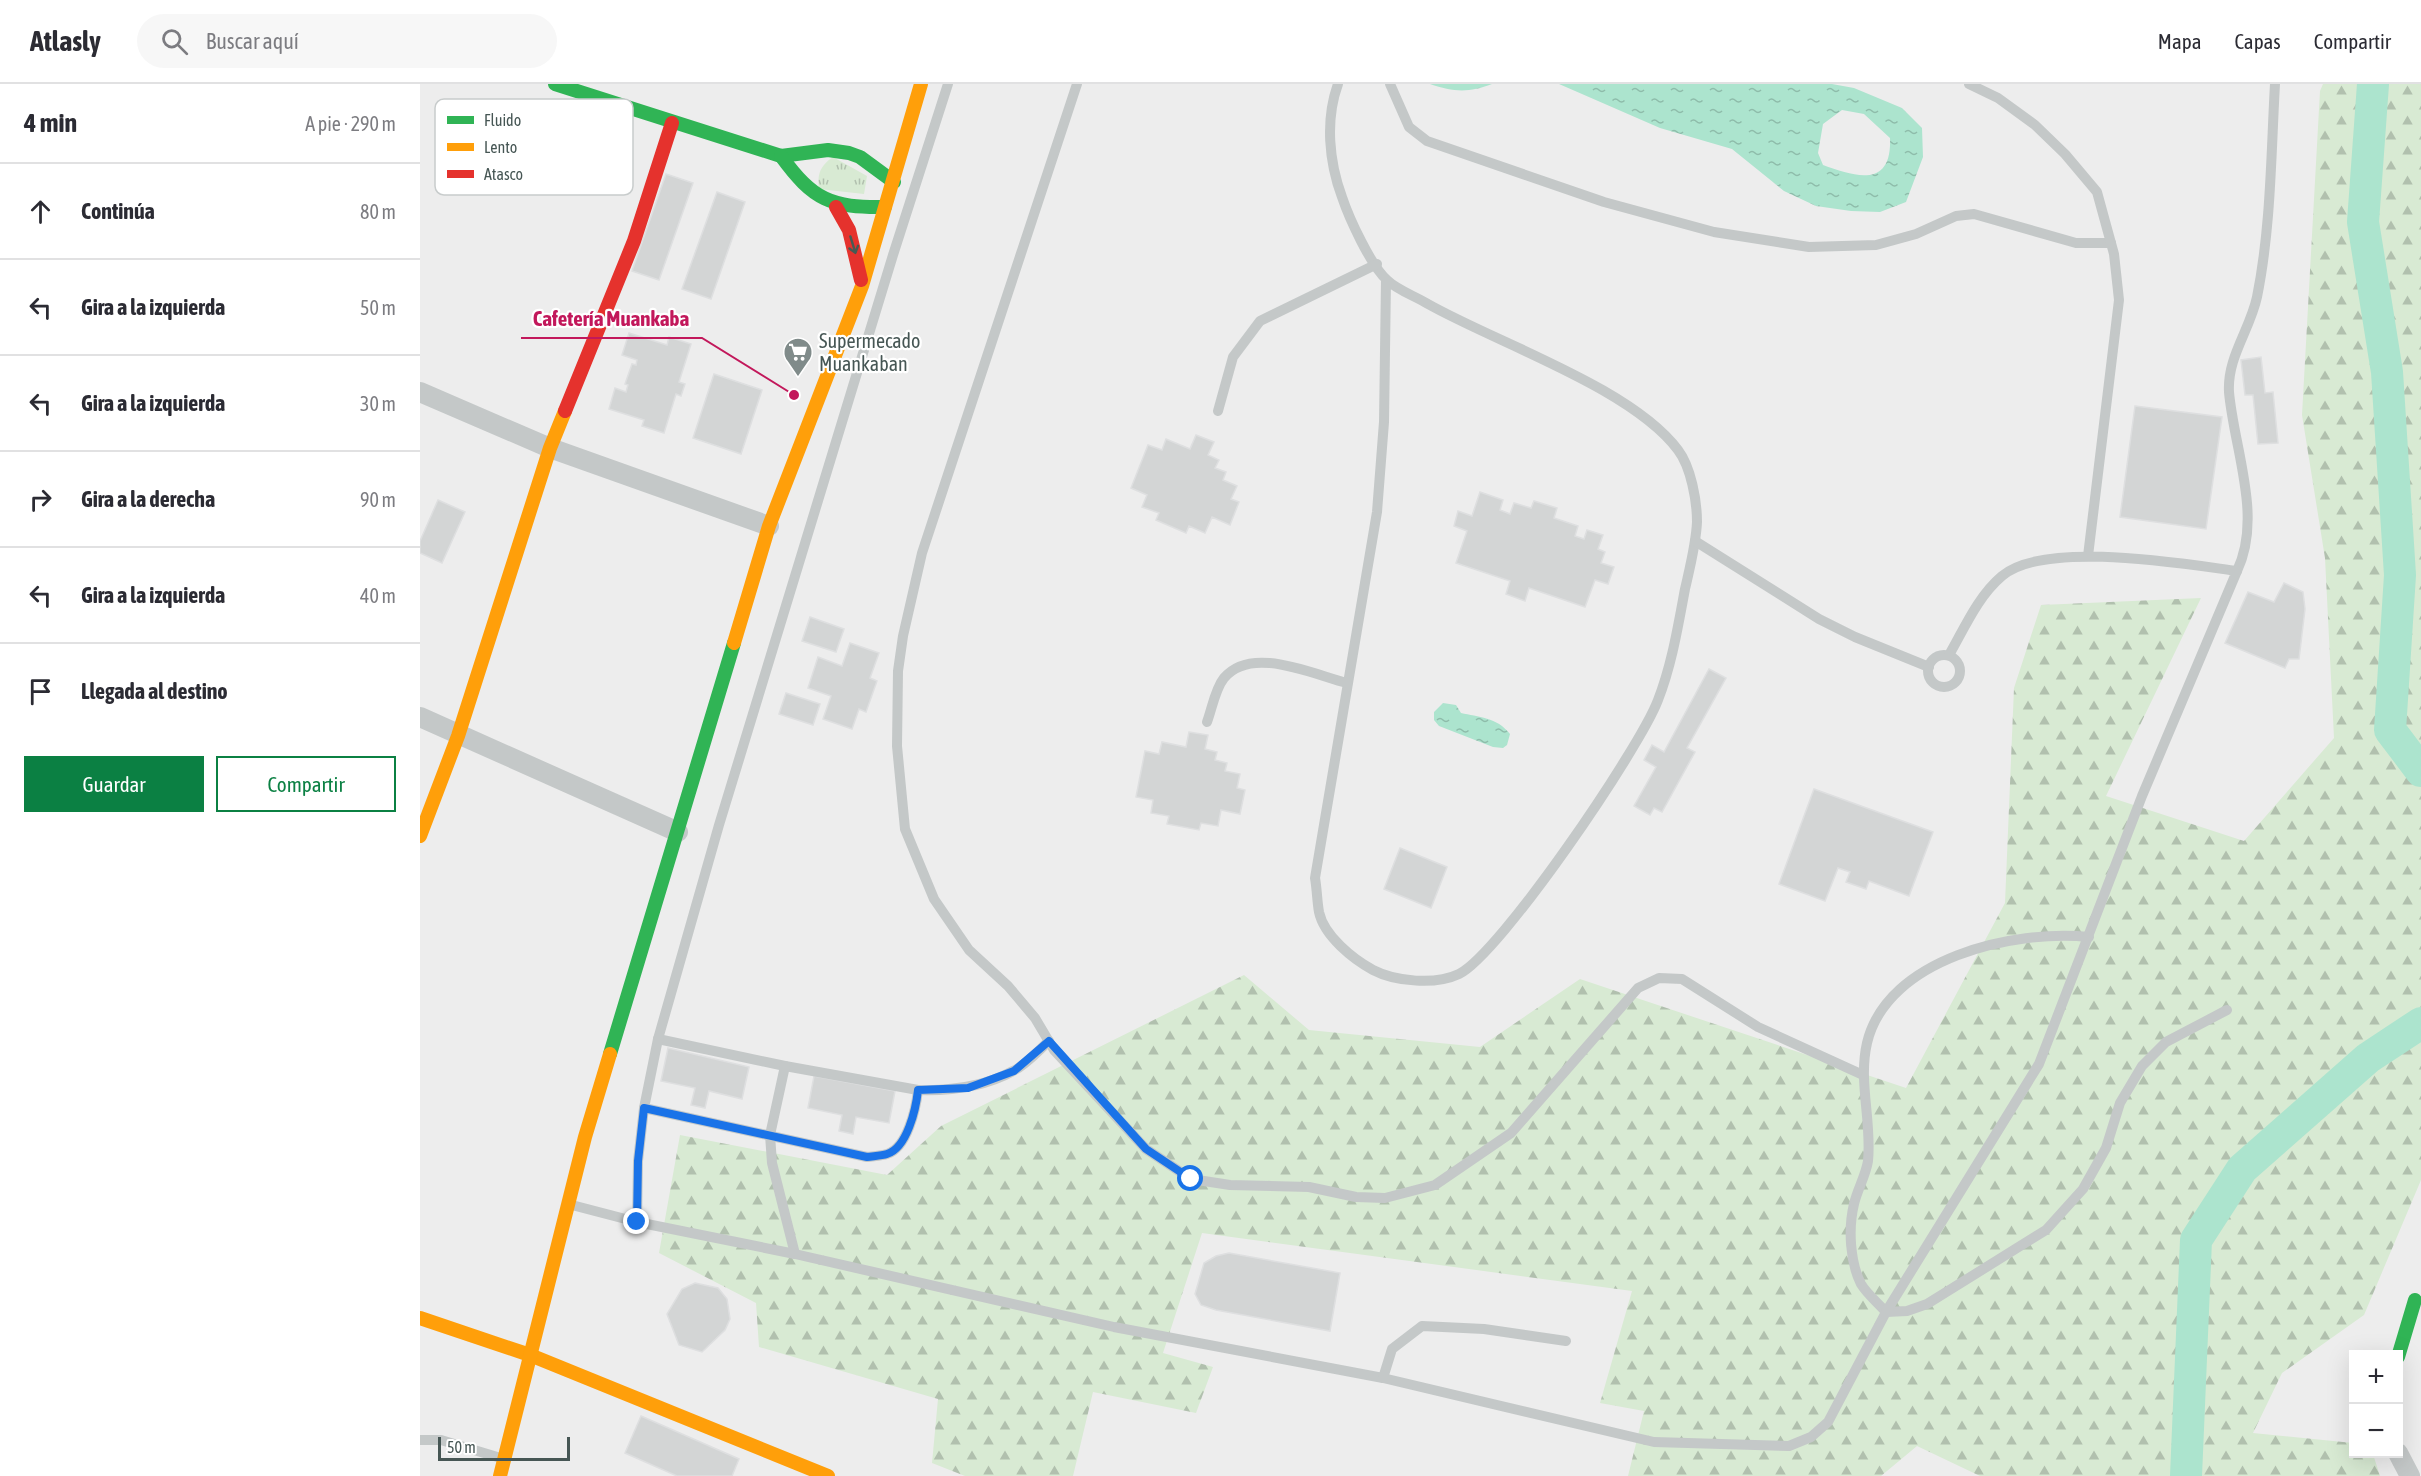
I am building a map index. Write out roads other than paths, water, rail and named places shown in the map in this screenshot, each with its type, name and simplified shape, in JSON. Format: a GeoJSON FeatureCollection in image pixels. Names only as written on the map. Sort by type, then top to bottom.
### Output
{"type":"FeatureCollection","features":[{"type":"Feature","properties":{"kind":"street"},"geometry":{"type":"LineString","coordinates":[[555,84],[600,99]]}},
{"type":"Feature","properties":{"kind":"street"},"geometry":{"type":"LineString","coordinates":[[500,1476],[585,1137],[769,526],[862,286],[921,84]]}},
{"type":"Feature","properties":{"kind":"street"},"geometry":{"type":"LineString","coordinates":[[860,157],[881,148],[895,137],[915,107]]}},
{"type":"Feature","properties":{"kind":"street"},"geometry":{"type":"LineString","coordinates":[[633,110],[781,156],[828,150],[860,157],[894,182]]}},
{"type":"Feature","properties":{"kind":"street"},"geometry":{"type":"LineString","coordinates":[[420,836],[458,736],[550,448],[634,241],[672,123]]}},
{"type":"Feature","properties":{"kind":"street"},"geometry":{"type":"LineString","coordinates":[[781,156],[800,183],[836,207],[849,230],[862,286]]}},
{"type":"Feature","properties":{"kind":"street"},"geometry":{"type":"LineString","coordinates":[[836,207],[885,207]]}},
{"type":"Feature","properties":{"kind":"street"},"geometry":{"type":"LineString","coordinates":[[420,392],[550,448],[769,526]]}},
{"type":"Feature","properties":{"kind":"street"},"geometry":{"type":"LineString","coordinates":[[420,717],[458,736],[678,832]]}},
{"type":"Feature","properties":{"kind":"street"},"geometry":{"type":"LineString","coordinates":[[2400,1350],[2415,1300]]}},
{"type":"Feature","properties":{"kind":"street"},"geometry":{"type":"LineString","coordinates":[[420,1318],[530,1355],[828,1476]]}},
{"type":"Feature","properties":{"kind":"street"},"geometry":{"type":"LineString","coordinates":[[2401,1458],[2410,1476]]}},
{"type":"Feature","properties":{"kind":"lane"},"geometry":{"type":"LineString","coordinates":[[637,1222],[638,1161],[644,1108],[658,1039],[723,814],[948,84]]}},
{"type":"Feature","properties":{"kind":"lane"},"geometry":{"type":"LineString","coordinates":[[1077,84],[922,553],[903,636],[898,671],[897,746],[905,829],[934,899],[969,950],[1008,986],[1035,1018],[1049,1041],[1146,1149],[1191,1179],[1230,1185],[1309,1187],[1356,1197],[1385,1198],[1436,1185],[1511,1133],[1638,988],[1659,978],[1682,979],[1758,1027],[1863,1075]]}},
{"type":"Feature","properties":{"kind":"lane"},"geometry":{"type":"LineString","coordinates":[[1338,84],[1334,94],[1330,135],[1333,171],[1353,228],[1386,280],[1384,422],[1377,512],[1316,878],[1319,915],[1333,937],[1357,961],[1379,973],[1410,980],[1459,974],[1488,950],[1533,892],[1622,766],[1657,703],[1671,659],[1695,542],[1697,519],[1691,483],[1680,453],[1654,424],[1597,388],[1450,316],[1386,280]]}},
{"type":"Feature","properties":{"kind":"lane"},"geometry":{"type":"LineString","coordinates":[[1390,84],[1409,127],[1427,141],[1604,202],[1714,232],[1809,247],[1876,245],[1916,234],[1956,216],[1974,214],[2076,243],[2111,243]]}},
{"type":"Feature","properties":{"kind":"lane"},"geometry":{"type":"LineString","coordinates":[[568,1204],[637,1222],[795,1254],[1114,1328],[1383,1378],[1654,1442],[1789,1446],[1811,1437],[1828,1422],[1886,1311],[2039,1064],[2142,795],[2246,552],[2245,493],[2232,416],[2230,369],[2256,300],[2260,275],[2265,241],[2275,84]]}},
{"type":"Feature","properties":{"kind":"lane"},"geometry":{"type":"LineString","coordinates":[[1972,85],[1998,98],[2035,125],[2065,154],[2097,192],[2111,243],[2119,300],[2088,556]]}},
{"type":"Feature","properties":{"kind":"lane"},"geometry":{"type":"LineString","coordinates":[[1218,411],[1233,357],[1260,321],[1377,264]]}},
{"type":"Feature","properties":{"kind":"lane"},"geometry":{"type":"LineString","coordinates":[[1695,542],[1819,619],[1929,667]]}},
{"type":"Feature","properties":{"kind":"lane"},"geometry":{"type":"LineString","coordinates":[[1949,656],[1988,588],[2004,573],[2044,560],[2088,556],[2173,562],[2237,571]]}},
{"type":"Feature","properties":{"kind":"lane"},"geometry":{"type":"LineString","coordinates":[[1938,656],[1949,656],[1957,661],[1961,670],[1958,680],[1951,686],[1940,687],[1932,682],[1929,667],[1938,656]]}},
{"type":"Feature","properties":{"kind":"lane"},"geometry":{"type":"LineString","coordinates":[[1207,722],[1222,680],[1238,664],[1264,661],[1347,684]]}},
{"type":"Feature","properties":{"kind":"lane"},"geometry":{"type":"LineString","coordinates":[[2089,938],[2034,936],[1988,945],[1940,964],[1902,986],[1879,1016],[1867,1041],[1863,1075],[1868,1162],[1854,1205],[1851,1240],[1856,1270],[1862,1287],[1886,1311],[1907,1311],[1927,1304],[2046,1230],[2083,1189],[2106,1148],[2120,1104],[2142,1066],[2166,1042],[2227,1010]]}},
{"type":"Feature","properties":{"kind":"lane"},"geometry":{"type":"LineString","coordinates":[[658,1039],[785,1066],[918,1090],[968,1088],[1014,1071],[1049,1041]]}},
{"type":"Feature","properties":{"kind":"lane"},"geometry":{"type":"LineString","coordinates":[[785,1066],[770,1135],[772,1163],[795,1254]]}},
{"type":"Feature","properties":{"kind":"lane"},"geometry":{"type":"LineString","coordinates":[[644,1108],[867,1157],[889,1154],[902,1142],[916,1108],[918,1090]]}},
{"type":"Feature","properties":{"kind":"lane"},"geometry":{"type":"LineString","coordinates":[[1383,1378],[1392,1349],[1422,1326],[1484,1329],[1566,1341]]}},
{"type":"Feature","properties":{"kind":"lane"},"geometry":{"type":"LineString","coordinates":[[420,1440],[441,1440],[504,1459]]}},
{"type":"Feature","properties":{"kind":"water"},"geometry":{"type":"Polygon","coordinates":[[[1430,84],[1492,84],[1476,89],[1461,90],[1446,89],[1430,84]]]}},
{"type":"Feature","properties":{"kind":"water"},"geometry":{"type":"Polygon","coordinates":[[[1559,84],[1832,84],[1854,88],[1902,108],[1922,128],[1923,157],[1906,202],[1880,212],[1851,211],[1816,206],[1784,191],[1732,149],[1660,128],[1559,84]],[[1842,110],[1823,124],[1818,153],[1823,165],[1848,173],[1870,175],[1878,172],[1885,165],[1889,154],[1890,138],[1864,114],[1842,110]]]}},
{"type":"Feature","properties":{"kind":"water"},"geometry":{"type":"Polygon","coordinates":[[[1443,703],[1456,705],[1461,713],[1499,724],[1510,734],[1507,745],[1503,748],[1493,747],[1439,726],[1434,720],[1434,712],[1443,703]]]}},
{"type":"Feature","properties":{"kind":"waterway"},"geometry":{"type":"LineString","coordinates":[[2373,84],[2363,222],[2387,372],[2400,575],[2390,730],[2421,771]]}},
{"type":"Feature","properties":{"kind":"waterway"},"geometry":{"type":"LineString","coordinates":[[2186,1476],[2196,1240],[2242,1169],[2368,1058],[2421,1023]]}},
{"type":"Feature","properties":{"kind":"place","name":"Supermecado Muankaban"},"geometry":{"type":"Point","coordinates":[798,378]}},
{"type":"Feature","properties":{"kind":"place","name":"Cafetería Muankaba"},"geometry":{"type":"Point","coordinates":[794,395]}}]}
